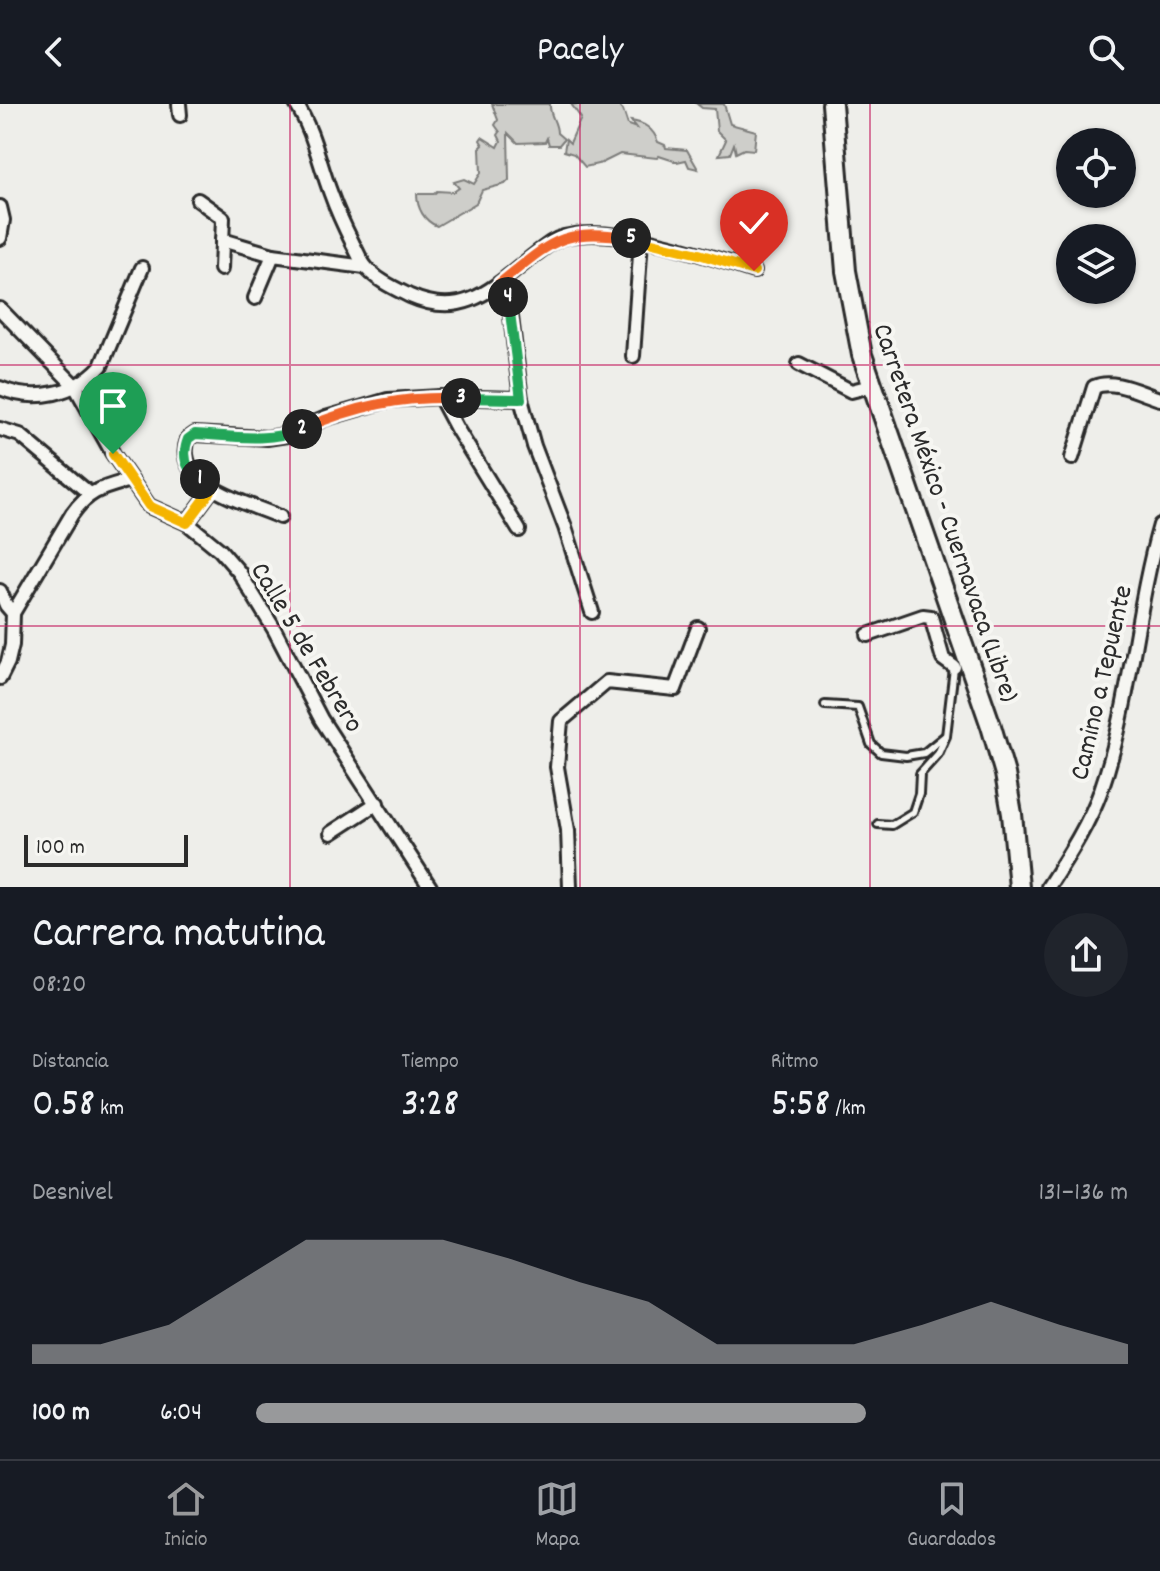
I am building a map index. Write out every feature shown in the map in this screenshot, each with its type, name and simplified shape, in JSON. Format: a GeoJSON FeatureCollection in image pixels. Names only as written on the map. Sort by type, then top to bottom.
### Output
{"type":"FeatureCollection","features":[{"type":"Feature","properties":{"kind":"main road","name":"Carretera México - Cuernavaca (Libre)"},"geometry":{"type":"LineString","coordinates":[[832,104],[852,310],[871,386],[957,625],[1005,774],[1015,834],[1019,887]]}},
{"type":"Feature","properties":{"kind":"street"},"geometry":{"type":"LineString","coordinates":[[296,104],[315,141],[331,194],[365,267]]}},
{"type":"Feature","properties":{"kind":"street"},"geometry":{"type":"LineString","coordinates":[[198,200],[222,215],[221,269]]}},
{"type":"Feature","properties":{"kind":"street"},"geometry":{"type":"LineString","coordinates":[[0,209],[3,220],[0,238]]}},
{"type":"Feature","properties":{"kind":"street"},"geometry":{"type":"LineString","coordinates":[[222,240],[273,255],[365,267],[396,289],[428,304],[449,306],[472,301],[550,243],[564,237],[590,235],[641,240],[754,271]]}},
{"type":"Feature","properties":{"kind":"street"},"geometry":{"type":"LineString","coordinates":[[633,356],[641,240]]}},
{"type":"Feature","properties":{"kind":"street"},"geometry":{"type":"LineString","coordinates":[[255,298],[273,255]]}},
{"type":"Feature","properties":{"kind":"street"},"geometry":{"type":"LineString","coordinates":[[0,388],[17,395],[52,395],[90,378],[101,366],[142,268]]}},
{"type":"Feature","properties":{"kind":"street"},"geometry":{"type":"LineString","coordinates":[[500,283],[509,300],[521,399],[534,446],[565,527],[592,612]]}},
{"type":"Feature","properties":{"kind":"street","name":"Calle 5 de Febrero"},"geometry":{"type":"LineString","coordinates":[[0,309],[75,386],[130,480],[149,506],[187,523],[220,550],[239,572],[274,629],[321,719],[430,887]]}},
{"type":"Feature","properties":{"kind":"street"},"geometry":{"type":"LineString","coordinates":[[799,364],[851,391],[871,386]]}},
{"type":"Feature","properties":{"kind":"street"},"geometry":{"type":"LineString","coordinates":[[1072,458],[1094,387],[1102,383],[1112,384],[1160,399]]}},
{"type":"Feature","properties":{"kind":"street"},"geometry":{"type":"LineString","coordinates":[[280,517],[213,488],[191,473],[184,457],[188,439],[195,434],[267,438],[287,435],[326,418],[388,400],[440,397],[521,399]]}},
{"type":"Feature","properties":{"kind":"street"},"geometry":{"type":"LineString","coordinates":[[440,397],[519,530]]}},
{"type":"Feature","properties":{"kind":"street"},"geometry":{"type":"LineString","coordinates":[[0,429],[20,435],[90,494]]}},
{"type":"Feature","properties":{"kind":"street"},"geometry":{"type":"LineString","coordinates":[[0,678],[12,645],[13,613],[72,514],[83,499],[97,489],[130,480]]}},
{"type":"Feature","properties":{"kind":"street"},"geometry":{"type":"LineString","coordinates":[[187,523],[213,488]]}},
{"type":"Feature","properties":{"kind":"street","name":"Camino a Tepuente"},"geometry":{"type":"LineString","coordinates":[[1048,887],[1077,841],[1100,793],[1131,670],[1160,525]]}},
{"type":"Feature","properties":{"kind":"street"},"geometry":{"type":"LineString","coordinates":[[0,591],[13,613]]}},
{"type":"Feature","properties":{"kind":"street"},"geometry":{"type":"LineString","coordinates":[[868,635],[923,616],[931,617],[943,659],[954,667]]}},
{"type":"Feature","properties":{"kind":"street"},"geometry":{"type":"LineString","coordinates":[[954,667],[957,625]]}},
{"type":"Feature","properties":{"kind":"street"},"geometry":{"type":"LineString","coordinates":[[570,887],[568,830],[557,767],[561,721],[607,682],[675,689],[698,628]]}},
{"type":"Feature","properties":{"kind":"street"},"geometry":{"type":"LineString","coordinates":[[331,833],[377,803]]}},
{"type":"Feature","properties":{"kind":"lane"},"geometry":{"type":"LineString","coordinates":[[878,824],[892,825],[913,812],[919,794],[920,774],[938,754],[946,736],[954,667]]}},
{"type":"Feature","properties":{"kind":"lane"},"geometry":{"type":"LineString","coordinates":[[825,705],[858,707],[871,744],[881,753],[906,756],[924,753],[946,736]]}},
{"type":"Feature","properties":{"kind":"shaded area"},"geometry":{"type":"Polygon","coordinates":[[[492,104],[550,104],[557,133],[564,139],[559,145],[549,145],[547,138],[545,142],[518,143],[508,133],[509,180],[482,190],[476,203],[437,226],[422,213],[417,194],[453,192],[459,188],[454,182],[464,179],[474,184],[481,173],[480,148],[483,145],[480,140],[482,137],[498,147],[501,141],[492,104]]]}},
{"type":"Feature","properties":{"kind":"shaded area"},"geometry":{"type":"Polygon","coordinates":[[[571,104],[618,105],[628,125],[636,128],[631,121],[640,123],[648,127],[666,148],[687,150],[698,169],[689,167],[686,160],[677,162],[659,156],[620,154],[585,167],[574,154],[564,151],[566,139],[570,143],[581,118],[571,104]]]}},
{"type":"Feature","properties":{"kind":"shaded area"},"geometry":{"type":"Polygon","coordinates":[[[697,104],[724,104],[730,124],[756,131],[754,150],[744,149],[736,153],[734,144],[730,154],[719,155],[726,140],[717,131],[715,109],[702,108],[697,104]]]}},
{"type":"Feature","properties":{"kind":"route"},"geometry":{"type":"LineString","coordinates":[[113,454],[149,506],[187,523],[213,488],[191,473],[184,457],[188,439],[195,434],[267,438],[287,435],[326,418],[388,400],[440,397],[521,399],[509,300],[500,283],[550,243],[564,237],[626,237],[754,271]]}}]}
